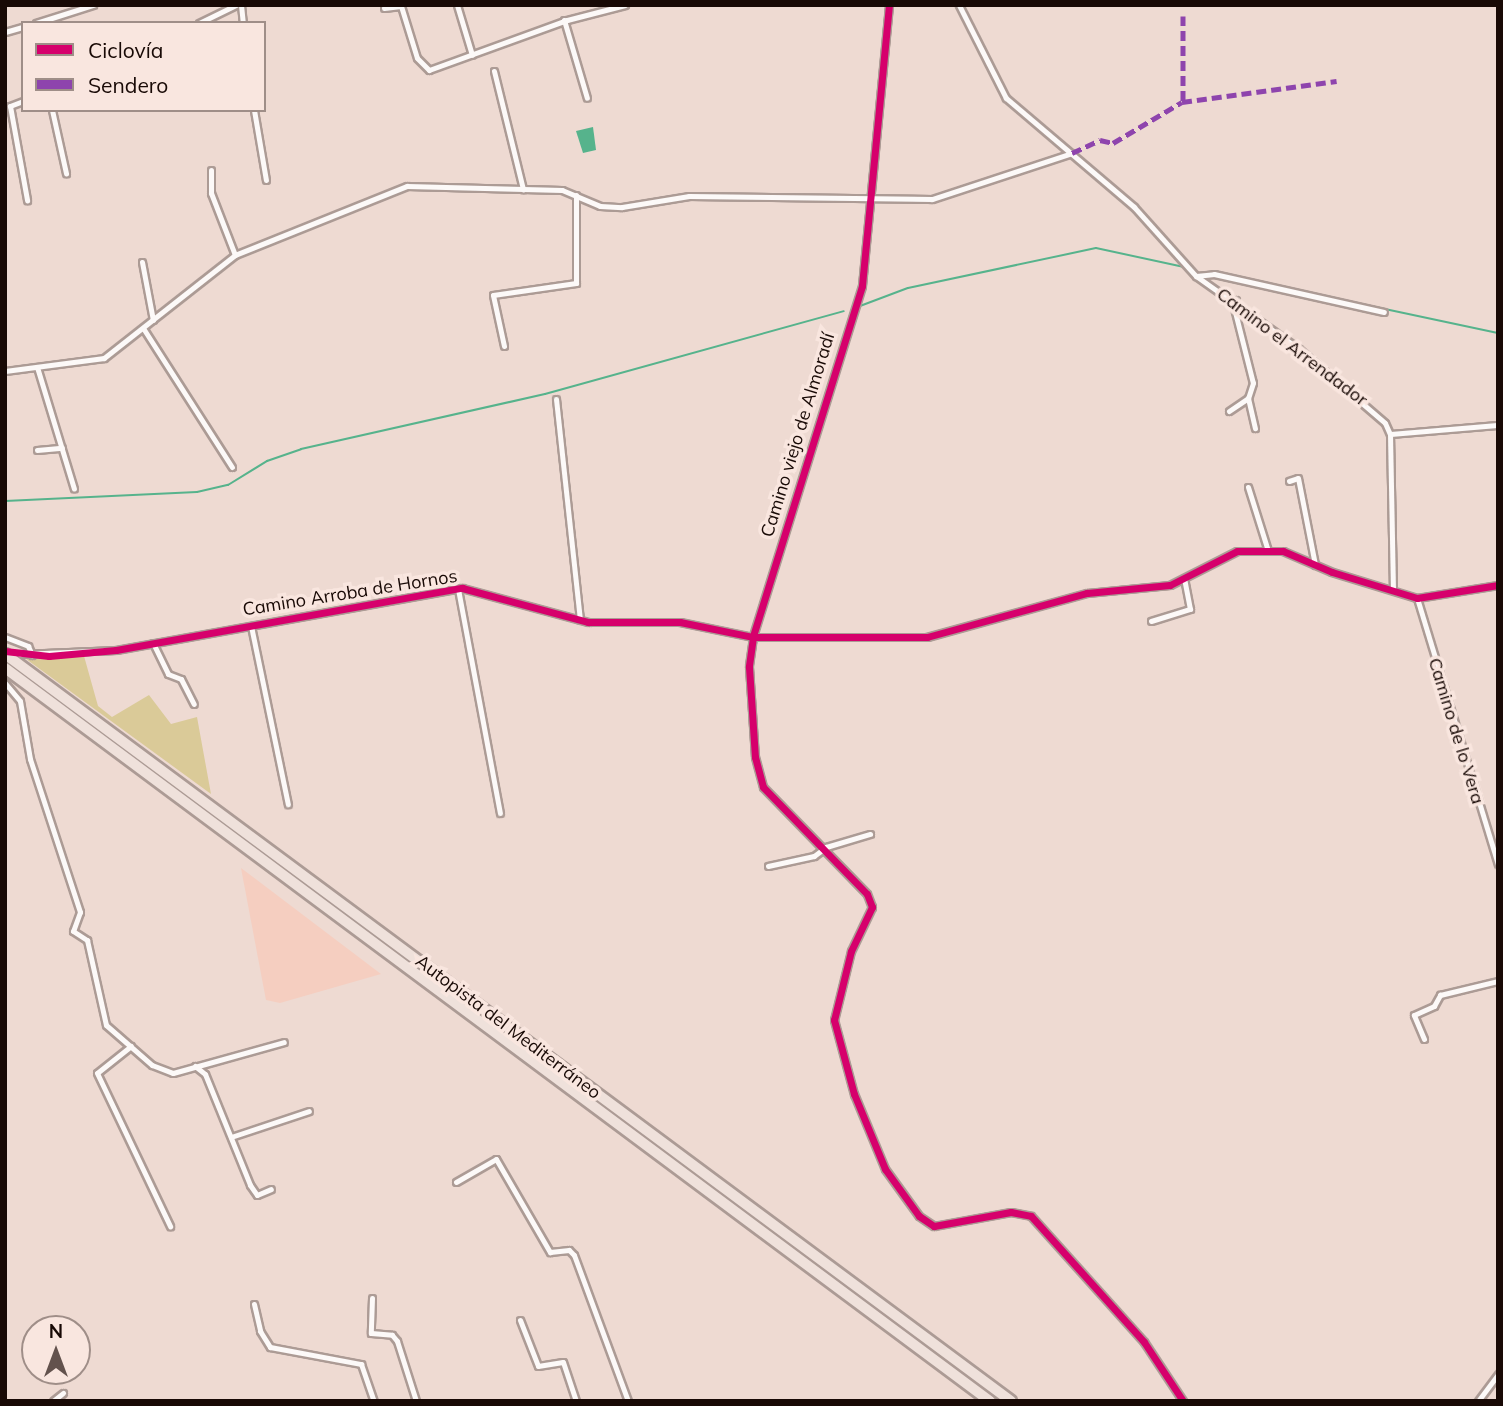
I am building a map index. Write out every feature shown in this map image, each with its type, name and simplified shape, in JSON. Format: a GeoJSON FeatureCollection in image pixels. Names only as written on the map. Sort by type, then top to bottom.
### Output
{"type":"FeatureCollection","features":[{"type":"Feature","properties":{"kind":"highway","name":"Autopista del Mediterráneo"},"geometry":{"type":"LineString","coordinates":[[5,654],[1011,1401]]}},
{"type":"Feature","properties":{"kind":"highway","name":"Autopista del Mediterráneo"},"geometry":{"type":"LineString","coordinates":[[5,668],[990,1401]]}},
{"type":"Feature","properties":{"kind":"street"},"geometry":{"type":"LineString","coordinates":[[42,21],[93,5]]}},
{"type":"Feature","properties":{"kind":"street"},"geometry":{"type":"LineString","coordinates":[[203,21],[239,5]]}},
{"type":"Feature","properties":{"kind":"street"},"geometry":{"type":"LineString","coordinates":[[457,5],[472,55]]}},
{"type":"Feature","properties":{"kind":"street"},"geometry":{"type":"LineString","coordinates":[[384,8],[401,6],[417,58],[429,70],[564,20],[625,5]]}},
{"type":"Feature","properties":{"kind":"street","name":"Camino viejo de Almoradí"},"geometry":{"type":"LineString","coordinates":[[889,5],[873,198],[862,286],[753,637],[749,667],[755,757],[763,787],[867,894],[872,907],[844,971],[834,1028],[858,1105],[885,1169],[919,1216],[934,1226],[1010,1212],[1031,1216],[1144,1342],[1183,1401]]}},
{"type":"Feature","properties":{"kind":"street","name":"Camino el Arrendador"},"geometry":{"type":"LineString","coordinates":[[959,5],[1006,98],[1152,224],[1196,276],[1236,300],[1351,390],[1377,413],[1390,434]]}},
{"type":"Feature","properties":{"kind":"street"},"geometry":{"type":"LineString","coordinates":[[564,20],[587,98]]}},
{"type":"Feature","properties":{"kind":"street"},"geometry":{"type":"LineString","coordinates":[[494,71],[523,189]]}},
{"type":"Feature","properties":{"kind":"street"},"geometry":{"type":"LineString","coordinates":[[21,102],[10,106],[27,200]]}},
{"type":"Feature","properties":{"kind":"street"},"geometry":{"type":"LineString","coordinates":[[52,112],[66,173]]}},
{"type":"Feature","properties":{"kind":"street"},"geometry":{"type":"LineString","coordinates":[[254,112],[266,180]]}},
{"type":"Feature","properties":{"kind":"street"},"geometry":{"type":"LineString","coordinates":[[5,371],[104,358],[235,255],[407,186],[523,189],[576,194],[600,206],[622,207],[689,196],[932,199],[1072,153]]}},
{"type":"Feature","properties":{"kind":"street"},"geometry":{"type":"LineString","coordinates":[[211,170],[211,193],[235,255]]}},
{"type":"Feature","properties":{"kind":"street"},"geometry":{"type":"LineString","coordinates":[[504,346],[493,296],[576,284],[576,194]]}},
{"type":"Feature","properties":{"kind":"street"},"geometry":{"type":"LineString","coordinates":[[142,262],[153,320]]}},
{"type":"Feature","properties":{"kind":"street","name":"Camino el Arrendador"},"geometry":{"type":"LineString","coordinates":[[1196,276],[1214,274],[1384,312]]}},
{"type":"Feature","properties":{"kind":"street"},"geometry":{"type":"LineString","coordinates":[[1236,300],[1233,304],[1253,383],[1248,398],[1255,428]]}},
{"type":"Feature","properties":{"kind":"street"},"geometry":{"type":"LineString","coordinates":[[143,328],[232,467]]}},
{"type":"Feature","properties":{"kind":"street"},"geometry":{"type":"LineString","coordinates":[[37,367],[74,489]]}},
{"type":"Feature","properties":{"kind":"street"},"geometry":{"type":"LineString","coordinates":[[1229,411],[1248,398]]}},
{"type":"Feature","properties":{"kind":"street"},"geometry":{"type":"LineString","coordinates":[[556,399],[580,620]]}},
{"type":"Feature","properties":{"kind":"street"},"geometry":{"type":"LineString","coordinates":[[1393,589],[1390,434],[1498,425]]}},
{"type":"Feature","properties":{"kind":"street"},"geometry":{"type":"LineString","coordinates":[[37,450],[62,449]]}},
{"type":"Feature","properties":{"kind":"street"},"geometry":{"type":"LineString","coordinates":[[1289,481],[1298,478],[1315,565]]}},
{"type":"Feature","properties":{"kind":"street"},"geometry":{"type":"LineString","coordinates":[[1248,487],[1268,551]]}},
{"type":"Feature","properties":{"kind":"street","name":"Camino Arroba de Hornos"},"geometry":{"type":"LineString","coordinates":[[20,654],[116,650],[457,589],[580,620],[680,622],[753,637],[927,637],[1087,593],[1158,587],[1184,579],[1237,551],[1283,551],[1315,565],[1417,598],[1498,585]]}},
{"type":"Feature","properties":{"kind":"street"},"geometry":{"type":"LineString","coordinates":[[1151,621],[1190,609],[1184,579]]}},
{"type":"Feature","properties":{"kind":"street"},"geometry":{"type":"LineString","coordinates":[[457,589],[500,813]]}},
{"type":"Feature","properties":{"kind":"street","name":"Camino de lo Vera"},"geometry":{"type":"LineString","coordinates":[[1417,598],[1498,864]]}},
{"type":"Feature","properties":{"kind":"street"},"geometry":{"type":"LineString","coordinates":[[251,626],[288,804]]}},
{"type":"Feature","properties":{"kind":"street"},"geometry":{"type":"LineString","coordinates":[[5,637],[28,646],[32,655]]}},
{"type":"Feature","properties":{"kind":"street"},"geometry":{"type":"LineString","coordinates":[[153,643],[168,674],[181,680],[194,704]]}},
{"type":"Feature","properties":{"kind":"street"},"geometry":{"type":"LineString","coordinates":[[5,683],[20,701],[30,760],[80,912],[73,931],[87,940],[106,1025],[165,1072],[284,1042]]}},
{"type":"Feature","properties":{"kind":"street"},"geometry":{"type":"LineString","coordinates":[[768,866],[814,856],[823,849],[870,834]]}},
{"type":"Feature","properties":{"kind":"street"},"geometry":{"type":"LineString","coordinates":[[1424,1039],[1415,1015],[1434,1006],[1440,995],[1498,981]]}},
{"type":"Feature","properties":{"kind":"street"},"geometry":{"type":"LineString","coordinates":[[131,1046],[97,1073],[170,1226]]}},
{"type":"Feature","properties":{"kind":"street"},"geometry":{"type":"LineString","coordinates":[[195,1066],[205,1074],[257,1195],[271,1189]]}},
{"type":"Feature","properties":{"kind":"street"},"geometry":{"type":"LineString","coordinates":[[231,1137],[309,1111]]}},
{"type":"Feature","properties":{"kind":"street"},"geometry":{"type":"LineString","coordinates":[[456,1182],[496,1159],[550,1252],[569,1250],[574,1255],[628,1401]]}},
{"type":"Feature","properties":{"kind":"street"},"geometry":{"type":"LineString","coordinates":[[372,1298],[371,1333],[392,1335],[397,1341],[416,1401]]}},
{"type":"Feature","properties":{"kind":"street"},"geometry":{"type":"LineString","coordinates":[[254,1304],[260,1331],[270,1347],[361,1364],[374,1401]]}},
{"type":"Feature","properties":{"kind":"street"},"geometry":{"type":"LineString","coordinates":[[520,1320],[538,1366],[562,1362],[576,1401]]}},
{"type":"Feature","properties":{"kind":"street"},"geometry":{"type":"LineString","coordinates":[[1478,1401],[1498,1374]]}},
{"type":"Feature","properties":{"kind":"street"},"geometry":{"type":"LineString","coordinates":[[53,1401],[63,1393]]}},
{"type":"Feature","properties":{"kind":"shaded area"},"geometry":{"type":"Polygon","coordinates":[[[593,127],[596,150],[583,153],[576,131],[593,127]]]}},
{"type":"Feature","properties":{"kind":"shaded area"},"geometry":{"type":"Polygon","coordinates":[[[22,656],[84,656],[98,706],[112,717],[149,695],[171,724],[197,717],[211,794],[22,656]]]}},
{"type":"Feature","properties":{"kind":"shaded area"},"geometry":{"type":"Polygon","coordinates":[[[241,868],[381,974],[280,1003],[266,1000],[241,868]]]}},
{"type":"Feature","properties":{"kind":"waterway"},"geometry":{"type":"LineString","coordinates":[[860,306],[908,288],[1096,248],[1184,267]]}},
{"type":"Feature","properties":{"kind":"waterway"},"geometry":{"type":"LineString","coordinates":[[1352,302],[1498,333]]}},
{"type":"Feature","properties":{"kind":"waterway"},"geometry":{"type":"LineString","coordinates":[[5,501],[197,492],[228,485],[267,461],[301,449],[545,394],[844,311]]}},
{"type":"Feature","properties":{"kind":"marked path"},"geometry":{"type":"LineString","coordinates":[[1183,16],[1183,102]]}},
{"type":"Feature","properties":{"kind":"marked path"},"geometry":{"type":"LineString","coordinates":[[1072,153],[1100,140],[1113,143],[1182,102],[1337,81]]}},
{"type":"Feature","properties":{"kind":"cycle path"},"geometry":{"type":"LineString","coordinates":[[889,5],[862,286],[753,637],[749,667],[755,757],[763,787],[867,894],[872,907],[851,951],[834,1020],[854,1094],[885,1169],[919,1216],[934,1226],[1011,1212],[1031,1216],[1144,1342],[1183,1401]]}},
{"type":"Feature","properties":{"kind":"cycle path"},"geometry":{"type":"LineString","coordinates":[[5,651],[49,656],[116,650],[462,588],[588,622],[680,622],[753,637],[927,637],[1087,593],[1170,585],[1237,551],[1283,551],[1332,572],[1417,598],[1498,585]]}}]}
